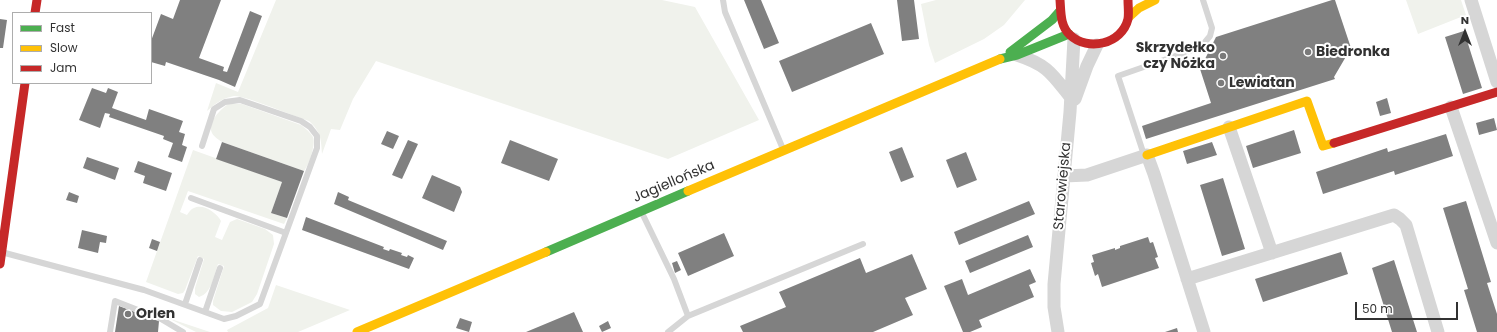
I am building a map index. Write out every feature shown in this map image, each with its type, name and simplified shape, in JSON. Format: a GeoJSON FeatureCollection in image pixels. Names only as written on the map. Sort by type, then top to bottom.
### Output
{"type":"FeatureCollection","features":[{"type":"Feature","properties":{"kind":"street"},"geometry":{"type":"LineString","coordinates":[[35,12],[37,0]]}},
{"type":"Feature","properties":{"kind":"street"},"geometry":{"type":"LineString","coordinates":[[1060,0],[1059,12],[1061,22],[1071,37],[1089,45],[1097,45],[1108,42],[1117,36],[1124,28],[1129,17],[1139,8],[1155,0]]}},
{"type":"Feature","properties":{"kind":"street"},"geometry":{"type":"LineString","coordinates":[[1128,0],[1129,17]]}},
{"type":"Feature","properties":{"kind":"street"},"geometry":{"type":"LineString","coordinates":[[1471,0],[1497,82]]}},
{"type":"Feature","properties":{"kind":"street","name":"Jagiellońska"},"geometry":{"type":"LineString","coordinates":[[1002,58],[1052,20],[1059,12]]}},
{"type":"Feature","properties":{"kind":"street","name":"Jagiellońska"},"geometry":{"type":"LineString","coordinates":[[357,332],[1002,58],[1017,55],[1071,37]]}},
{"type":"Feature","properties":{"kind":"street","name":"Starowiejska"},"geometry":{"type":"LineString","coordinates":[[1058,332],[1055,313],[1054,284],[1071,98],[1071,37]]}},
{"type":"Feature","properties":{"kind":"street"},"geometry":{"type":"LineString","coordinates":[[1070,112],[1087,66],[1097,45]]}},
{"type":"Feature","properties":{"kind":"street"},"geometry":{"type":"LineString","coordinates":[[1017,55],[1033,60],[1052,73],[1071,98]]}},
{"type":"Feature","properties":{"kind":"street"},"geometry":{"type":"LineString","coordinates":[[0,264],[25,84]]}},
{"type":"Feature","properties":{"kind":"street"},"geometry":{"type":"LineString","coordinates":[[1064,176],[1087,175],[1307,101],[1324,146],[1497,92]]}},
{"type":"Feature","properties":{"kind":"street"},"geometry":{"type":"LineString","coordinates":[[1451,107],[1497,243]]}},
{"type":"Feature","properties":{"kind":"street"},"geometry":{"type":"LineString","coordinates":[[1229,128],[1272,253]]}},
{"type":"Feature","properties":{"kind":"street"},"geometry":{"type":"LineString","coordinates":[[1145,156],[1154,174],[1204,332]]}},
{"type":"Feature","properties":{"kind":"street"},"geometry":{"type":"LineString","coordinates":[[1187,279],[1394,215],[1406,225],[1438,332]]}},
{"type":"Feature","properties":{"kind":"lane"},"geometry":{"type":"LineString","coordinates":[[723,0],[725,12],[784,151]]}},
{"type":"Feature","properties":{"kind":"lane"},"geometry":{"type":"LineString","coordinates":[[1145,156],[1118,76],[1201,47],[1210,36],[1212,28],[1203,0]]}},
{"type":"Feature","properties":{"kind":"lane"},"geometry":{"type":"LineString","coordinates":[[2,252],[144,290],[224,319],[236,316],[260,304],[317,148],[317,136],[310,127],[301,121],[240,100],[225,102],[214,109],[202,146]]}},
{"type":"Feature","properties":{"kind":"lane"},"geometry":{"type":"LineString","coordinates":[[191,198],[286,233]]}},
{"type":"Feature","properties":{"kind":"lane"},"geometry":{"type":"LineString","coordinates":[[641,212],[674,278],[688,316]]}},
{"type":"Feature","properties":{"kind":"lane"},"geometry":{"type":"LineString","coordinates":[[668,332],[688,316],[863,244]]}},
{"type":"Feature","properties":{"kind":"lane"},"geometry":{"type":"LineString","coordinates":[[185,304],[200,260]]}},
{"type":"Feature","properties":{"kind":"lane"},"geometry":{"type":"LineString","coordinates":[[205,312],[220,268]]}},
{"type":"Feature","properties":{"kind":"lane"},"geometry":{"type":"LineString","coordinates":[[110,332],[116,301],[161,319],[183,332]]}},
{"type":"Feature","properties":{"kind":"shaded area"},"geometry":{"type":"Polygon","coordinates":[[[276,0],[662,0],[695,7],[759,120],[668,159],[376,61],[353,99],[340,130],[331,129],[322,154],[320,136],[309,121],[259,102],[234,96],[220,101],[207,111],[216,83],[238,92],[276,0]]]}},
{"type":"Feature","properties":{"kind":"shaded area"},"geometry":{"type":"Polygon","coordinates":[[[936,0],[1025,0],[1004,25],[984,39],[935,63],[929,45],[921,4],[936,0]]]}},
{"type":"Feature","properties":{"kind":"shaded area"},"geometry":{"type":"Polygon","coordinates":[[[1406,0],[1461,0],[1466,15],[1418,34],[1406,0]]]}},
{"type":"Feature","properties":{"kind":"shaded area"},"geometry":{"type":"Polygon","coordinates":[[[228,104],[242,104],[301,125],[306,129],[313,137],[314,144],[310,159],[304,171],[222,142],[215,137],[212,133],[211,125],[218,113],[228,104]]]}},
{"type":"Feature","properties":{"kind":"shaded area"},"geometry":{"type":"Polygon","coordinates":[[[193,150],[282,182],[271,213],[287,218],[284,224],[188,191],[180,212],[187,215],[193,208],[201,207],[213,212],[221,221],[215,237],[222,240],[230,222],[237,219],[265,229],[273,235],[274,244],[257,294],[252,302],[232,312],[221,311],[213,305],[224,266],[218,264],[212,283],[207,292],[199,297],[195,294],[195,288],[204,259],[198,256],[183,293],[178,294],[146,282],[193,150]]]}},
{"type":"Feature","properties":{"kind":"shaded area"},"geometry":{"type":"Polygon","coordinates":[[[276,285],[350,310],[298,332],[228,332],[227,330],[268,308],[276,285]]]}},
{"type":"Feature","properties":{"kind":"shaded area"},"geometry":{"type":"Polygon","coordinates":[[[168,318],[210,332],[196,332],[168,318]]]}},
{"type":"Feature","properties":{"kind":"building"},"geometry":{"type":"Polygon","coordinates":[[[180,0],[221,0],[199,58],[224,67],[223,71],[227,72],[250,11],[262,16],[235,87],[166,62],[165,66],[152,62],[152,38],[161,14],[173,19],[180,0]]]}},
{"type":"Feature","properties":{"kind":"building"},"geometry":{"type":"Polygon","coordinates":[[[744,0],[761,0],[779,43],[764,49],[744,0]]]}},
{"type":"Feature","properties":{"kind":"building"},"geometry":{"type":"Polygon","coordinates":[[[897,0],[914,0],[919,39],[902,41],[897,0]]]}},
{"type":"Feature","properties":{"kind":"building"},"geometry":{"type":"Polygon","coordinates":[[[1335,0],[1351,48],[1334,77],[1335,79],[1146,139],[1142,126],[1211,103],[1200,69],[1216,37],[1335,0]]]}},
{"type":"Feature","properties":{"kind":"building"},"geometry":{"type":"Polygon","coordinates":[[[0,19],[7,20],[3,48],[0,48],[0,19]]]}},
{"type":"Feature","properties":{"kind":"building"},"geometry":{"type":"Polygon","coordinates":[[[871,23],[884,54],[792,92],[779,61],[871,23]]]}},
{"type":"Feature","properties":{"kind":"building"},"geometry":{"type":"Polygon","coordinates":[[[1464,31],[1482,88],[1463,94],[1445,37],[1464,31]]]}},
{"type":"Feature","properties":{"kind":"building"},"geometry":{"type":"Polygon","coordinates":[[[92,88],[106,93],[108,88],[118,92],[112,108],[146,120],[149,109],[183,121],[179,132],[185,134],[182,145],[187,147],[182,162],[168,157],[173,143],[163,139],[164,136],[109,117],[110,114],[105,113],[100,128],[79,120],[92,88]]]}},
{"type":"Feature","properties":{"kind":"building"},"geometry":{"type":"Polygon","coordinates":[[[1387,98],[1391,113],[1380,116],[1376,102],[1387,98]]]}},
{"type":"Feature","properties":{"kind":"building"},"geometry":{"type":"Polygon","coordinates":[[[1494,118],[1497,130],[1479,135],[1476,123],[1494,118]]]}},
{"type":"Feature","properties":{"kind":"building"},"geometry":{"type":"Polygon","coordinates":[[[1294,130],[1301,153],[1253,168],[1246,146],[1294,130]]]}},
{"type":"Feature","properties":{"kind":"building"},"geometry":{"type":"Polygon","coordinates":[[[387,131],[399,136],[393,149],[381,144],[387,131]]]}},
{"type":"Feature","properties":{"kind":"building"},"geometry":{"type":"Polygon","coordinates":[[[1446,134],[1453,156],[1395,175],[1394,171],[1323,194],[1316,172],[1387,148],[1388,152],[1446,134]]]}},
{"type":"Feature","properties":{"kind":"building"},"geometry":{"type":"Polygon","coordinates":[[[408,140],[418,144],[402,179],[392,175],[408,140]]]}},
{"type":"Feature","properties":{"kind":"building"},"geometry":{"type":"Polygon","coordinates":[[[510,140],[558,159],[549,181],[501,163],[510,140]]]}},
{"type":"Feature","properties":{"kind":"building"},"geometry":{"type":"Polygon","coordinates":[[[222,142],[304,171],[287,218],[271,213],[282,182],[216,159],[222,142]]]}},
{"type":"Feature","properties":{"kind":"building"},"geometry":{"type":"Polygon","coordinates":[[[1212,142],[1217,155],[1187,164],[1183,151],[1212,142]]]}},
{"type":"Feature","properties":{"kind":"building"},"geometry":{"type":"Polygon","coordinates":[[[902,147],[914,177],[901,182],[889,152],[902,147]]]}},
{"type":"Feature","properties":{"kind":"building"},"geometry":{"type":"Polygon","coordinates":[[[966,152],[977,180],[957,188],[946,160],[966,152]]]}},
{"type":"Feature","properties":{"kind":"building"},"geometry":{"type":"Polygon","coordinates":[[[87,157],[119,168],[115,180],[83,168],[87,157]]]}},
{"type":"Feature","properties":{"kind":"building"},"geometry":{"type":"Polygon","coordinates":[[[138,161],[172,173],[166,191],[143,183],[145,176],[134,172],[138,161]]]}},
{"type":"Feature","properties":{"kind":"building"},"geometry":{"type":"Polygon","coordinates":[[[432,175],[460,187],[462,192],[454,212],[422,198],[432,175]]]}},
{"type":"Feature","properties":{"kind":"building"},"geometry":{"type":"Polygon","coordinates":[[[1223,178],[1245,249],[1222,256],[1200,185],[1223,178]]]}},
{"type":"Feature","properties":{"kind":"building"},"geometry":{"type":"Polygon","coordinates":[[[69,192],[79,196],[77,203],[66,200],[69,192]]]}},
{"type":"Feature","properties":{"kind":"building"},"geometry":{"type":"Polygon","coordinates":[[[338,192],[349,197],[348,200],[447,241],[443,250],[334,204],[338,192]]]}},
{"type":"Feature","properties":{"kind":"building"},"geometry":{"type":"Polygon","coordinates":[[[1029,201],[1035,214],[959,245],[954,232],[1029,201]]]}},
{"type":"Feature","properties":{"kind":"building"},"geometry":{"type":"Polygon","coordinates":[[[1466,201],[1491,282],[1487,283],[1497,314],[1497,332],[1477,332],[1464,290],[1468,289],[1443,208],[1466,201]]]}},
{"type":"Feature","properties":{"kind":"building"},"geometry":{"type":"Polygon","coordinates":[[[306,217],[384,247],[383,249],[389,251],[390,249],[402,253],[401,255],[407,257],[408,255],[414,258],[409,269],[302,230],[306,217]]]}},
{"type":"Feature","properties":{"kind":"building"},"geometry":{"type":"Polygon","coordinates":[[[82,230],[107,236],[106,243],[100,242],[98,253],[78,248],[82,230]]]}},
{"type":"Feature","properties":{"kind":"building"},"geometry":{"type":"Polygon","coordinates":[[[724,233],[734,256],[688,276],[678,253],[724,233]]]}},
{"type":"Feature","properties":{"kind":"building"},"geometry":{"type":"Polygon","coordinates":[[[1028,235],[1033,247],[970,273],[965,261],[1028,235]]]}},
{"type":"Feature","properties":{"kind":"building"},"geometry":{"type":"Polygon","coordinates":[[[1148,237],[1150,243],[1153,242],[1158,257],[1155,258],[1159,268],[1102,287],[1098,274],[1095,276],[1091,263],[1094,262],[1092,255],[1115,248],[1115,250],[1120,248],[1120,246],[1148,237]]]}},
{"type":"Feature","properties":{"kind":"building"},"geometry":{"type":"Polygon","coordinates":[[[152,239],[160,242],[157,251],[149,248],[152,239]]]}},
{"type":"Feature","properties":{"kind":"building"},"geometry":{"type":"Polygon","coordinates":[[[1341,252],[1348,274],[1263,302],[1255,279],[1341,252]]]}},
{"type":"Feature","properties":{"kind":"building"},"geometry":{"type":"Polygon","coordinates":[[[912,254],[927,289],[905,298],[913,315],[873,332],[743,332],[740,326],[786,307],[779,292],[860,258],[866,273],[912,254]]]}},
{"type":"Feature","properties":{"kind":"building"},"geometry":{"type":"Polygon","coordinates":[[[1394,260],[1417,332],[1392,332],[1372,268],[1394,260]]]}},
{"type":"Feature","properties":{"kind":"building"},"geometry":{"type":"Polygon","coordinates":[[[677,261],[681,270],[675,273],[672,263],[677,261]]]}},
{"type":"Feature","properties":{"kind":"building"},"geometry":{"type":"Polygon","coordinates":[[[1030,269],[1036,282],[1029,285],[1034,297],[979,320],[982,327],[970,332],[963,332],[944,286],[962,279],[968,295],[1030,269]]]}},
{"type":"Feature","properties":{"kind":"building","name":"Orlen"},"geometry":{"type":"Polygon","coordinates":[[[119,306],[159,321],[158,332],[115,332],[119,306]]]}},
{"type":"Feature","properties":{"kind":"building"},"geometry":{"type":"Polygon","coordinates":[[[574,312],[583,332],[526,332],[574,312]]]}},
{"type":"Feature","properties":{"kind":"building"},"geometry":{"type":"Polygon","coordinates":[[[460,318],[472,322],[469,332],[456,328],[460,318]]]}},
{"type":"Feature","properties":{"kind":"building"},"geometry":{"type":"Polygon","coordinates":[[[608,321],[611,328],[602,332],[599,326],[608,321]]]}},
{"type":"Feature","properties":{"kind":"building"},"geometry":{"type":"Polygon","coordinates":[[[1177,328],[1178,332],[1165,332],[1177,328]]]}},
{"type":"Feature","properties":{"kind":"traffic: fast"},"geometry":{"type":"LineString","coordinates":[[1010,52],[1052,20],[1059,12]]}},
{"type":"Feature","properties":{"kind":"traffic: fast"},"geometry":{"type":"LineString","coordinates":[[1000,59],[1017,55],[1069,34]]}},
{"type":"Feature","properties":{"kind":"traffic: fast"},"geometry":{"type":"LineString","coordinates":[[546,252],[688,191]]}},
{"type":"Feature","properties":{"kind":"traffic: slow"},"geometry":{"type":"LineString","coordinates":[[1129,17],[1139,8],[1155,0]]}},
{"type":"Feature","properties":{"kind":"traffic: slow"},"geometry":{"type":"LineString","coordinates":[[688,191],[1000,59]]}},
{"type":"Feature","properties":{"kind":"traffic: slow"},"geometry":{"type":"LineString","coordinates":[[1147,155],[1307,101],[1323,146],[1334,143]]}},
{"type":"Feature","properties":{"kind":"traffic: slow"},"geometry":{"type":"LineString","coordinates":[[357,332],[546,252]]}},
{"type":"Feature","properties":{"kind":"traffic: jam"},"geometry":{"type":"LineString","coordinates":[[35,12],[37,0]]}},
{"type":"Feature","properties":{"kind":"traffic: jam"},"geometry":{"type":"LineString","coordinates":[[1060,0],[1064,27],[1070,35],[1077,40],[1095,44],[1112,40],[1125,28],[1128,19],[1128,0]]}},
{"type":"Feature","properties":{"kind":"traffic: jam"},"geometry":{"type":"LineString","coordinates":[[0,264],[25,84]]}},
{"type":"Feature","properties":{"kind":"traffic: jam"},"geometry":{"type":"LineString","coordinates":[[1334,143],[1497,92]]}},
{"type":"Feature","properties":{"kind":"place","name":"Biedronka"},"geometry":{"type":"Point","coordinates":[1308,52]}},
{"type":"Feature","properties":{"kind":"place","name":"Skrzydełko czy Nóżka"},"geometry":{"type":"Point","coordinates":[1223,56]}},
{"type":"Feature","properties":{"kind":"place","name":"Lewiatan"},"geometry":{"type":"Point","coordinates":[1221,83]}},
{"type":"Feature","properties":{"kind":"place","name":"Orlen"},"geometry":{"type":"Point","coordinates":[128,314]}}]}
